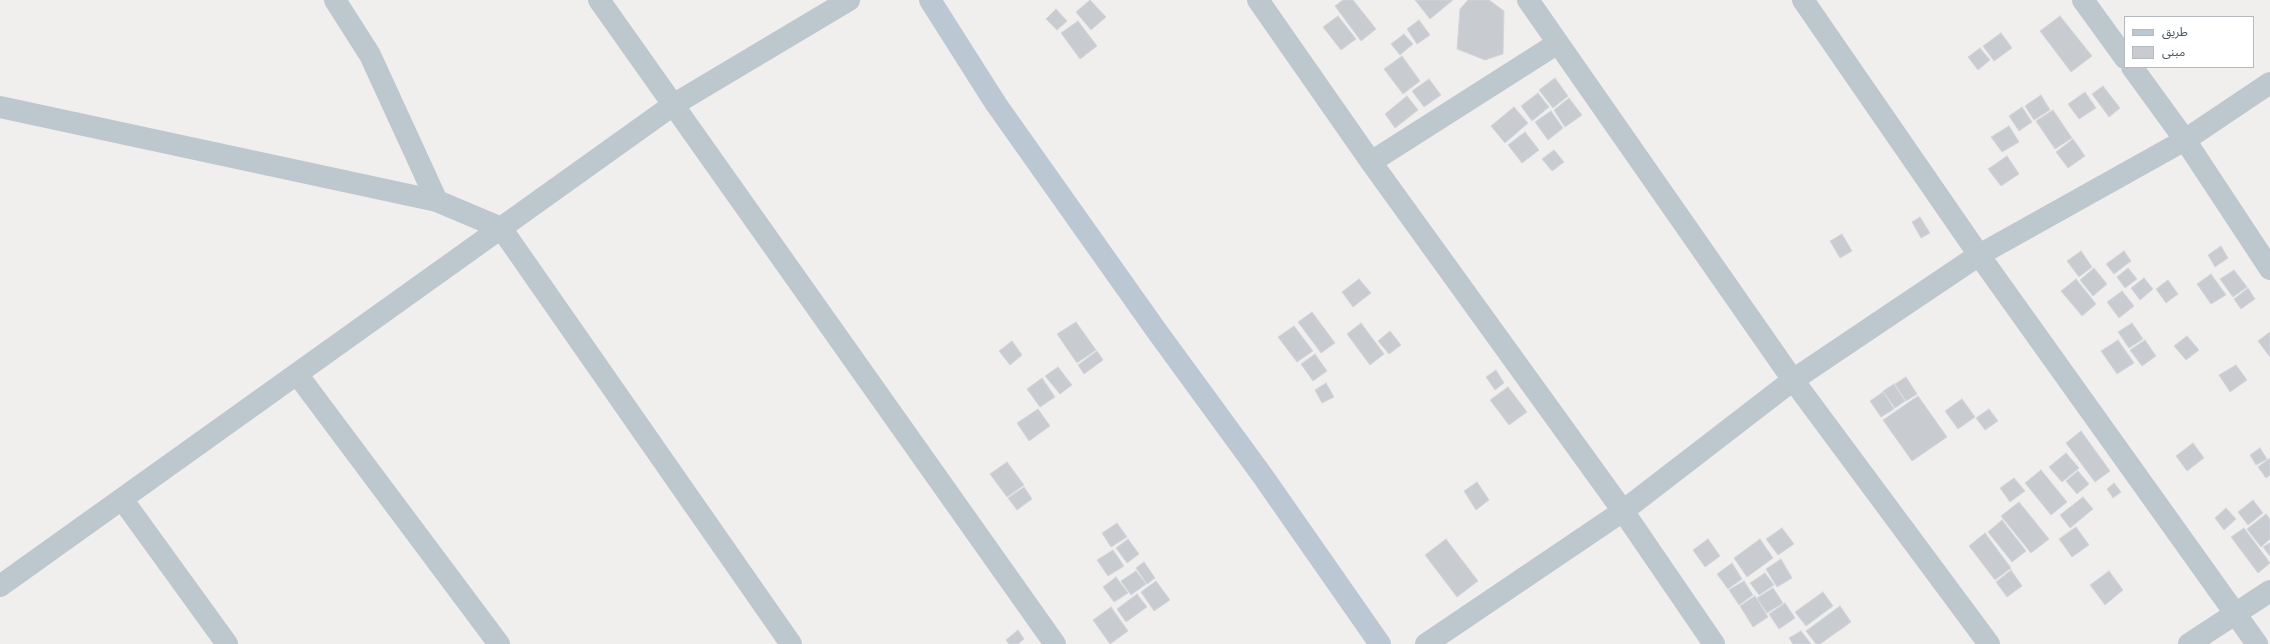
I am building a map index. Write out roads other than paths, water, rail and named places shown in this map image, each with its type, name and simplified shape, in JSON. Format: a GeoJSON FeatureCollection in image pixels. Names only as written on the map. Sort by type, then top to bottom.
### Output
{"type":"FeatureCollection","features":[{"type":"Feature","properties":{"kind":"street"},"geometry":{"type":"LineString","coordinates":[[335,0],[370,54],[438,201]]}},
{"type":"Feature","properties":{"kind":"street"},"geometry":{"type":"LineString","coordinates":[[599,0],[1055,644]]}},
{"type":"Feature","properties":{"kind":"street"},"geometry":{"type":"LineString","coordinates":[[0,586],[673,105],[849,0]]}},
{"type":"Feature","properties":{"kind":"street"},"geometry":{"type":"LineString","coordinates":[[930,0],[996,104],[1156,330],[1262,475],[1380,644]]}},
{"type":"Feature","properties":{"kind":"street"},"geometry":{"type":"LineString","coordinates":[[1258,0],[1371,162],[1624,511],[1714,644]]}},
{"type":"Feature","properties":{"kind":"street"},"geometry":{"type":"LineString","coordinates":[[1528,0],[1793,380],[1989,644]]}},
{"type":"Feature","properties":{"kind":"street"},"geometry":{"type":"LineString","coordinates":[[1803,0],[1979,255],[2257,644]]}},
{"type":"Feature","properties":{"kind":"street"},"geometry":{"type":"LineString","coordinates":[[2083,0],[2124,57]]}},
{"type":"Feature","properties":{"kind":"street"},"geometry":{"type":"LineString","coordinates":[[1371,162],[1558,44]]}},
{"type":"Feature","properties":{"kind":"street"},"geometry":{"type":"LineString","coordinates":[[2133,68],[2185,140],[2270,269]]}},
{"type":"Feature","properties":{"kind":"street"},"geometry":{"type":"LineString","coordinates":[[1426,644],[1624,511],[1793,380],[1979,255],[2185,140],[2270,83]]}},
{"type":"Feature","properties":{"kind":"street"},"geometry":{"type":"LineString","coordinates":[[0,107],[438,201],[501,228],[790,644]]}},
{"type":"Feature","properties":{"kind":"street"},"geometry":{"type":"LineString","coordinates":[[297,374],[499,644]]}},
{"type":"Feature","properties":{"kind":"street"},"geometry":{"type":"LineString","coordinates":[[122,499],[227,644]]}},
{"type":"Feature","properties":{"kind":"street"},"geometry":{"type":"LineString","coordinates":[[2189,644],[2270,591]]}}]}
